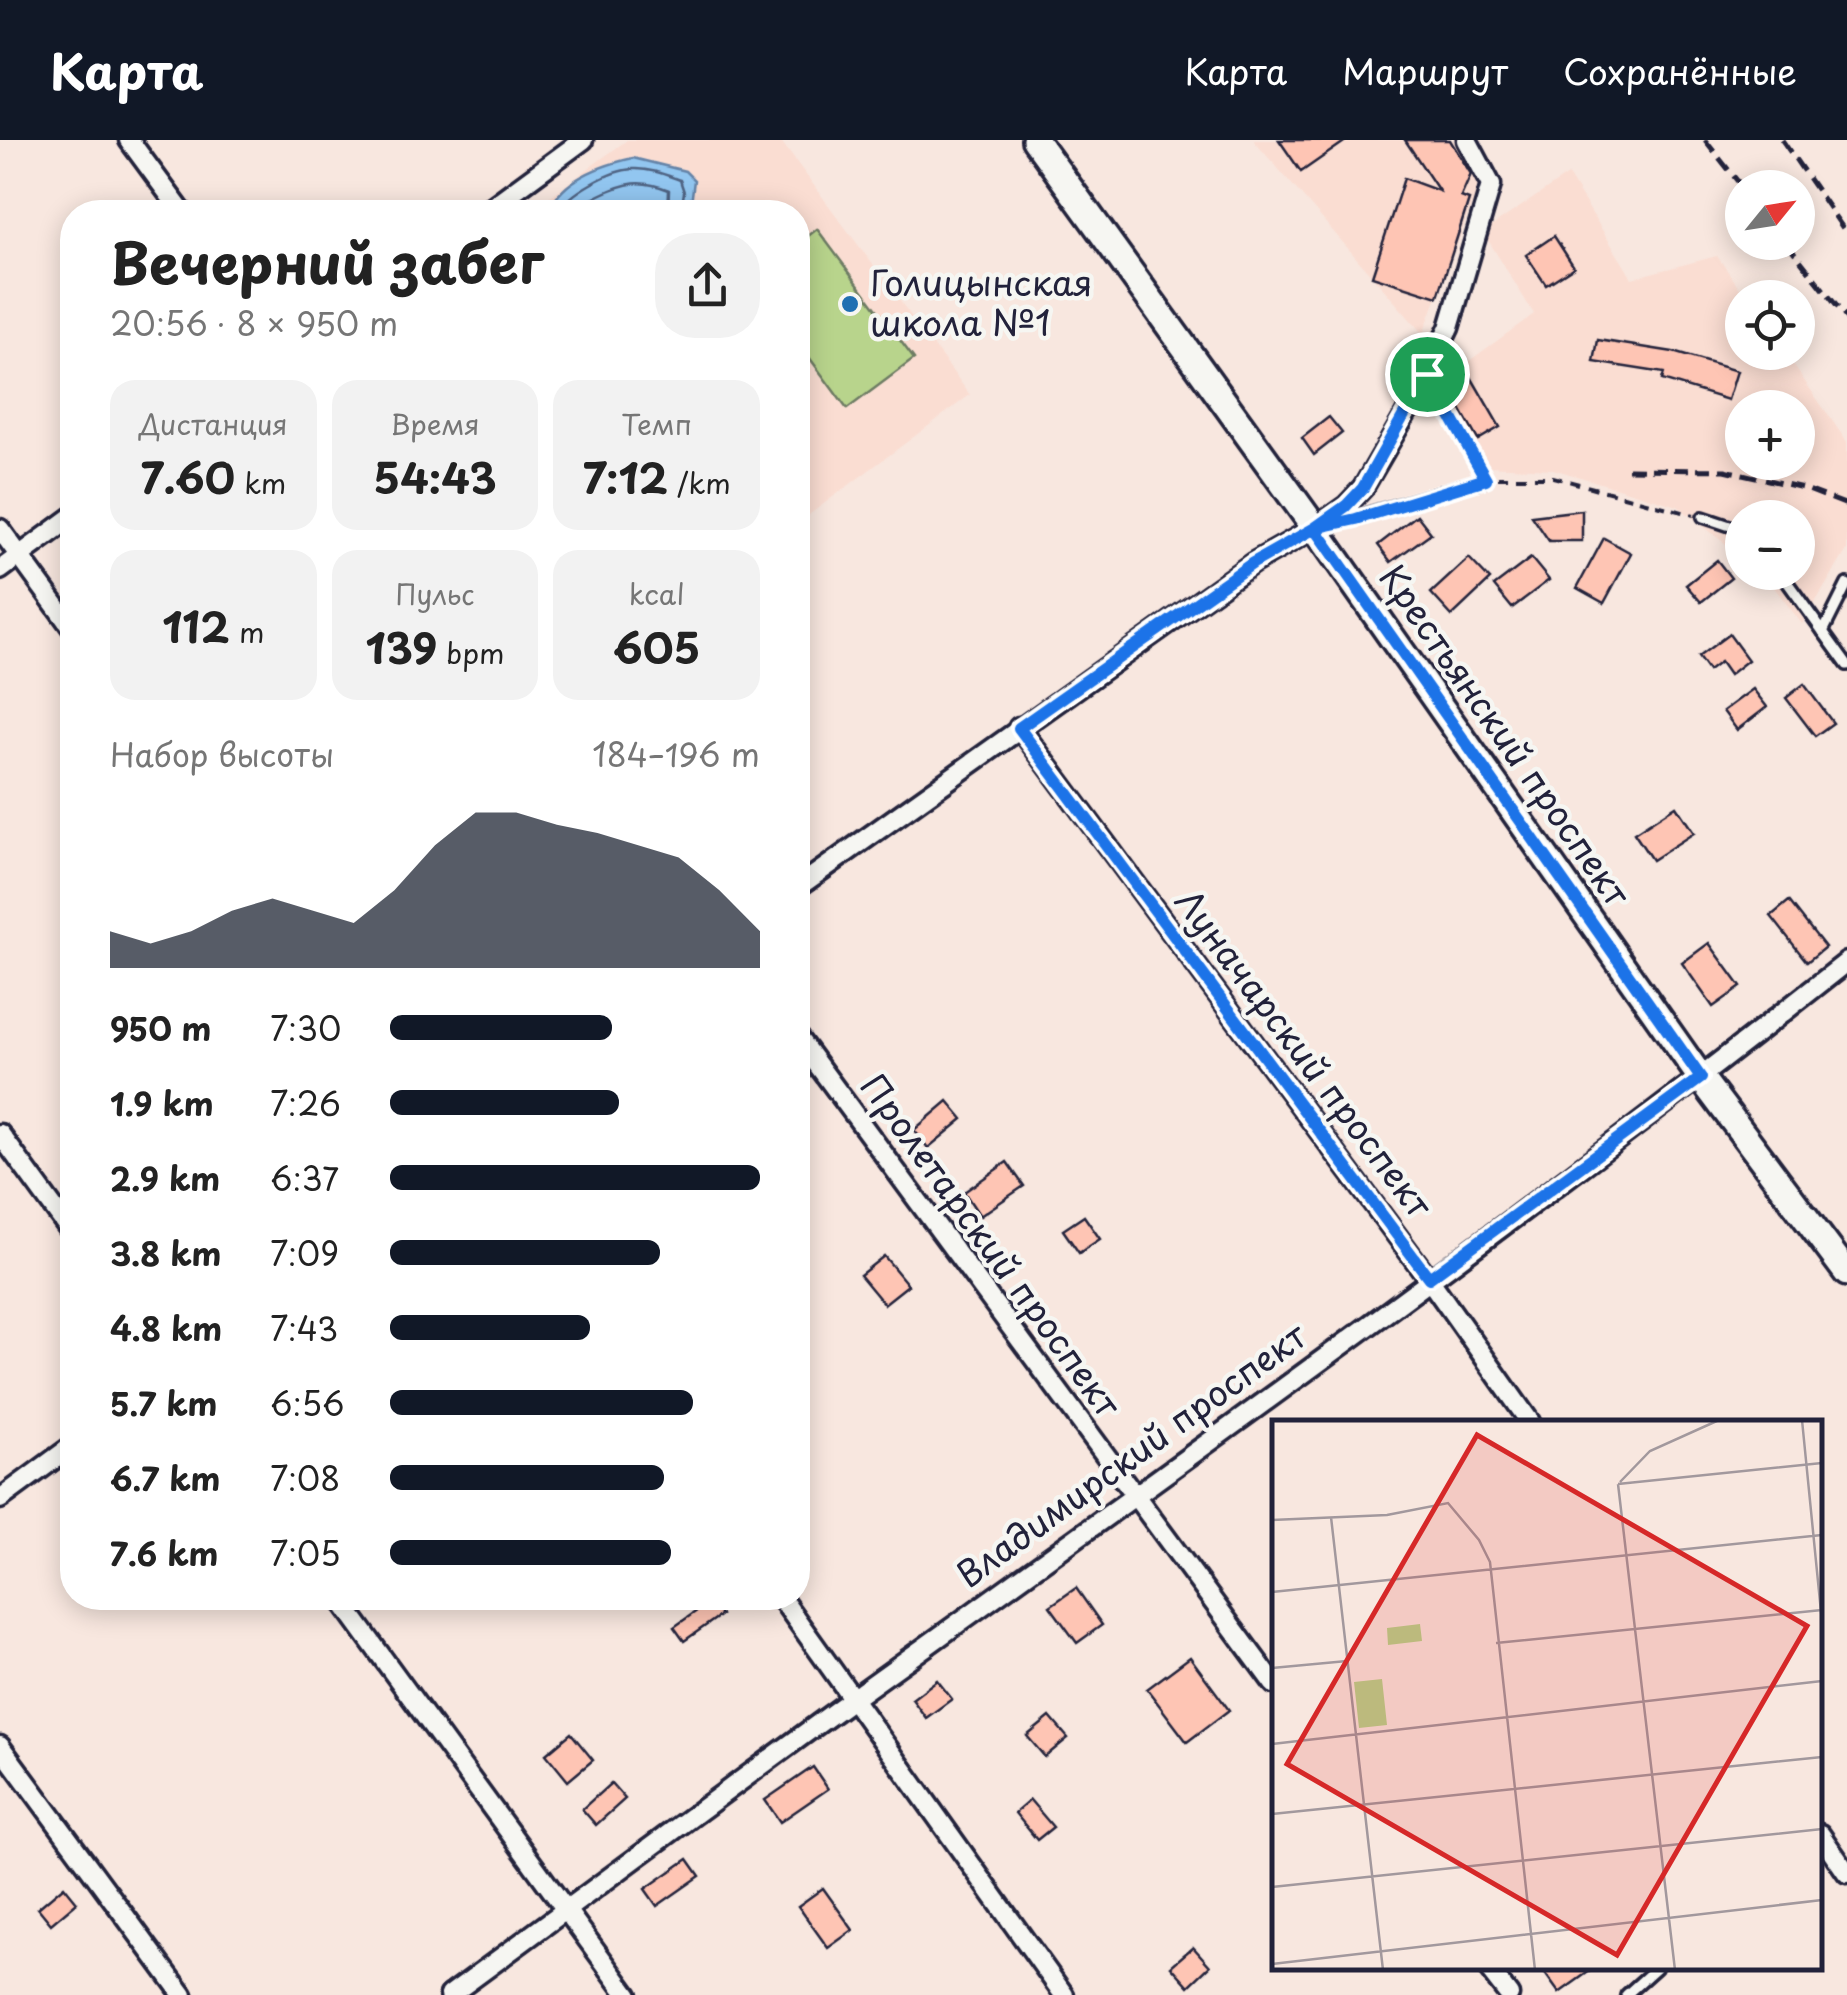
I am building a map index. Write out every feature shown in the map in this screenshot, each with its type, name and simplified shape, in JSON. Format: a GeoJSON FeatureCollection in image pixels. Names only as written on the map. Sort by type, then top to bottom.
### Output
{"type":"FeatureCollection","features":[{"type":"Feature","properties":{"kind":"street"},"geometry":{"type":"LineString","coordinates":[[129,140],[173,200]]}},
{"type":"Feature","properties":{"kind":"street"},"geometry":{"type":"LineString","coordinates":[[501,200],[582,140]]}},
{"type":"Feature","properties":{"kind":"street","name":"Крестьянский проспект"},"geometry":{"type":"LineString","coordinates":[[1035,140],[1315,528],[1701,1078],[1847,1274]]}},
{"type":"Feature","properties":{"kind":"street"},"geometry":{"type":"LineString","coordinates":[[810,878],[1253,563],[1315,528],[1363,488],[1449,328],[1491,185],[1467,140]]}},
{"type":"Feature","properties":{"kind":"street"},"geometry":{"type":"LineString","coordinates":[[0,570],[60,525]]}},
{"type":"Feature","properties":{"kind":"street"},"geometry":{"type":"LineString","coordinates":[[0,529],[60,612]]}},
{"type":"Feature","properties":{"kind":"street","name":"Луначарский проспект"},"geometry":{"type":"LineString","coordinates":[[1019,728],[1429,1278],[1529,1420]]}},
{"type":"Feature","properties":{"kind":"street","name":"Владимирский проспект"},"geometry":{"type":"LineString","coordinates":[[450,1995],[1134,1498],[1701,1078],[1847,962]]}},
{"type":"Feature","properties":{"kind":"street","name":"Пролетарский проспект"},"geometry":{"type":"LineString","coordinates":[[810,1054],[1272,1681]]}},
{"type":"Feature","properties":{"kind":"street"},"geometry":{"type":"LineString","coordinates":[[0,1134],[60,1216]]}},
{"type":"Feature","properties":{"kind":"street"},"geometry":{"type":"LineString","coordinates":[[0,1499],[60,1455]]}},
{"type":"Feature","properties":{"kind":"street"},"geometry":{"type":"LineString","coordinates":[[348,1610],[628,1995]]}},
{"type":"Feature","properties":{"kind":"street"},"geometry":{"type":"LineString","coordinates":[[790,1610],[1064,1995]]}},
{"type":"Feature","properties":{"kind":"street"},"geometry":{"type":"LineString","coordinates":[[0,1746],[183,1995]]}},
{"type":"Feature","properties":{"kind":"street"},"geometry":{"type":"LineString","coordinates":[[1822,1837],[1847,1873]]}},
{"type":"Feature","properties":{"kind":"street"},"geometry":{"type":"LineString","coordinates":[[1489,1970],[1508,1995]]}},
{"type":"Feature","properties":{"kind":"lane"},"geometry":{"type":"LineString","coordinates":[[1315,528],[1486,479]]}},
{"type":"Feature","properties":{"kind":"lane"},"geometry":{"type":"LineString","coordinates":[[1703,517],[1725,524]]}},
{"type":"Feature","properties":{"kind":"lane"},"geometry":{"type":"LineString","coordinates":[[1823,632],[1847,584]]}},
{"type":"Feature","properties":{"kind":"lane"},"geometry":{"type":"LineString","coordinates":[[1793,590],[1847,665]]}},
{"type":"Feature","properties":{"kind":"lane"},"geometry":{"type":"LineString","coordinates":[[1626,1995],[1654,1970]]}},
{"type":"Feature","properties":{"kind":"path"},"geometry":{"type":"LineString","coordinates":[[1427,374],[1486,479],[1553,477],[1703,517]]}},
{"type":"Feature","properties":{"kind":"shaded area","name":"Голицынская школа №1"},"geometry":{"type":"Polygon","coordinates":[[[627,140],[780,140],[970,395],[810,514],[810,200],[545,200],[627,140]]]}},
{"type":"Feature","properties":{"kind":"shaded area"},"geometry":{"type":"Polygon","coordinates":[[[1253,140],[1453,140],[1479,186],[1423,334],[1253,140]]]}},
{"type":"Feature","properties":{"kind":"shaded area"},"geometry":{"type":"Polygon","coordinates":[[[1568,175],[1632,278],[1717,256],[1734,280],[1725,280],[1725,370],[1797,370],[1811,390],[1725,390],[1725,480],[1815,480],[1815,396],[1847,442],[1847,550],[1802,624],[1776,590],[1815,590],[1815,500],[1725,500],[1725,543],[1678,506],[1553,469],[1486,466],[1440,382],[1534,314],[1483,232],[1568,175]]]}},
{"type":"Feature","properties":{"kind":"green space"},"geometry":{"type":"Polygon","coordinates":[[[817,229],[914,359],[847,409],[810,358],[810,235],[817,229]]]}},
{"type":"Feature","properties":{"kind":"water"},"geometry":{"type":"Polygon","coordinates":[[[633,158],[685,171],[694,180],[692,200],[555,200],[572,183],[608,165],[633,158]]]}},
{"type":"Feature","properties":{"kind":"building"},"geometry":{"type":"Polygon","coordinates":[[[1279,140],[1347,140],[1301,172],[1279,140]]]}},
{"type":"Feature","properties":{"kind":"building"},"geometry":{"type":"Polygon","coordinates":[[[1405,140],[1450,140],[1471,174],[1461,197],[1469,200],[1438,297],[1372,276],[1404,178],[1439,191],[1405,140]]]}},
{"type":"Feature","properties":{"kind":"building"},"geometry":{"type":"Polygon","coordinates":[[[1554,236],[1574,267],[1546,285],[1526,255],[1554,236]]]}},
{"type":"Feature","properties":{"kind":"building"},"geometry":{"type":"Polygon","coordinates":[[[1598,340],[1673,352],[1737,371],[1731,390],[1725,390],[1725,399],[1662,380],[1664,373],[1594,362],[1598,340]]]}},
{"type":"Feature","properties":{"kind":"building"},"geometry":{"type":"Polygon","coordinates":[[[1467,370],[1500,427],[1478,440],[1445,382],[1467,370]]]}},
{"type":"Feature","properties":{"kind":"building"},"geometry":{"type":"Polygon","coordinates":[[[1329,417],[1342,433],[1314,455],[1302,438],[1329,417]]]}},
{"type":"Feature","properties":{"kind":"building"},"geometry":{"type":"Polygon","coordinates":[[[1582,510],[1582,541],[1549,541],[1532,516],[1582,510]]]}},
{"type":"Feature","properties":{"kind":"building"},"geometry":{"type":"Polygon","coordinates":[[[1417,515],[1431,533],[1391,562],[1378,545],[1417,515]]]}},
{"type":"Feature","properties":{"kind":"building"},"geometry":{"type":"Polygon","coordinates":[[[1604,538],[1631,553],[1604,603],[1577,588],[1604,538]]]}},
{"type":"Feature","properties":{"kind":"building"},"geometry":{"type":"Polygon","coordinates":[[[1469,558],[1490,580],[1452,616],[1431,593],[1469,558]]]}},
{"type":"Feature","properties":{"kind":"building"},"geometry":{"type":"Polygon","coordinates":[[[1531,558],[1549,580],[1512,608],[1494,586],[1531,558]]]}},
{"type":"Feature","properties":{"kind":"building"},"geometry":{"type":"Polygon","coordinates":[[[1717,560],[1725,570],[1725,583],[1701,602],[1686,585],[1717,560]]]}},
{"type":"Feature","properties":{"kind":"building"},"geometry":{"type":"Polygon","coordinates":[[[1729,634],[1748,660],[1729,675],[1720,662],[1708,671],[1698,657],[1729,634]]]}},
{"type":"Feature","properties":{"kind":"building"},"geometry":{"type":"Polygon","coordinates":[[[1804,684],[1833,723],[1815,736],[1786,698],[1804,684]]]}},
{"type":"Feature","properties":{"kind":"building"},"geometry":{"type":"Polygon","coordinates":[[[1753,689],[1767,707],[1737,730],[1723,711],[1753,689]]]}},
{"type":"Feature","properties":{"kind":"building"},"geometry":{"type":"Polygon","coordinates":[[[1676,806],[1694,833],[1652,860],[1634,833],[1676,806]]]}},
{"type":"Feature","properties":{"kind":"building"},"geometry":{"type":"Polygon","coordinates":[[[1789,901],[1825,947],[1807,962],[1771,916],[1789,901]]]}},
{"type":"Feature","properties":{"kind":"building"},"geometry":{"type":"Polygon","coordinates":[[[1709,943],[1741,987],[1713,1007],[1682,963],[1709,943]]]}},
{"type":"Feature","properties":{"kind":"building"},"geometry":{"type":"Polygon","coordinates":[[[948,1101],[963,1119],[928,1148],[914,1130],[948,1101]]]}},
{"type":"Feature","properties":{"kind":"building"},"geometry":{"type":"Polygon","coordinates":[[[1007,1162],[1024,1186],[980,1216],[964,1192],[1007,1162]]]}},
{"type":"Feature","properties":{"kind":"building"},"geometry":{"type":"Polygon","coordinates":[[[1084,1216],[1100,1239],[1079,1253],[1063,1230],[1084,1216]]]}},
{"type":"Feature","properties":{"kind":"building"},"geometry":{"type":"Polygon","coordinates":[[[884,1256],[908,1285],[884,1304],[860,1275],[884,1256]]]}},
{"type":"Feature","properties":{"kind":"building"},"geometry":{"type":"Polygon","coordinates":[[[1076,1588],[1102,1625],[1077,1643],[1050,1606],[1076,1588]]]}},
{"type":"Feature","properties":{"kind":"building"},"geometry":{"type":"Polygon","coordinates":[[[698,1610],[717,1610],[721,1615],[684,1641],[674,1627],[698,1610]]]}},
{"type":"Feature","properties":{"kind":"building"},"geometry":{"type":"Polygon","coordinates":[[[1190,1657],[1229,1710],[1187,1742],[1147,1689],[1190,1657]]]}},
{"type":"Feature","properties":{"kind":"building"},"geometry":{"type":"Polygon","coordinates":[[[937,1680],[952,1699],[926,1718],[912,1699],[937,1680]]]}},
{"type":"Feature","properties":{"kind":"building"},"geometry":{"type":"Polygon","coordinates":[[[1050,1717],[1068,1738],[1045,1757],[1027,1736],[1050,1717]]]}},
{"type":"Feature","properties":{"kind":"building"},"geometry":{"type":"Polygon","coordinates":[[[571,1733],[593,1760],[568,1781],[546,1754],[571,1733]]]}},
{"type":"Feature","properties":{"kind":"building"},"geometry":{"type":"Polygon","coordinates":[[[813,1767],[828,1789],[780,1822],[765,1800],[813,1767]]]}},
{"type":"Feature","properties":{"kind":"building"},"geometry":{"type":"Polygon","coordinates":[[[611,1783],[625,1799],[596,1825],[582,1809],[611,1783]]]}},
{"type":"Feature","properties":{"kind":"building"},"geometry":{"type":"Polygon","coordinates":[[[1030,1800],[1053,1827],[1037,1840],[1015,1813],[1030,1800]]]}},
{"type":"Feature","properties":{"kind":"building"},"geometry":{"type":"Polygon","coordinates":[[[688,1859],[700,1876],[657,1906],[645,1889],[688,1859]]]}},
{"type":"Feature","properties":{"kind":"building"},"geometry":{"type":"Polygon","coordinates":[[[64,1886],[77,1902],[51,1924],[38,1908],[64,1886]]]}},
{"type":"Feature","properties":{"kind":"building"},"geometry":{"type":"Polygon","coordinates":[[[823,1888],[853,1930],[828,1948],[798,1906],[823,1888]]]}},
{"type":"Feature","properties":{"kind":"building"},"geometry":{"type":"Polygon","coordinates":[[[1193,1947],[1210,1966],[1189,1986],[1171,1966],[1193,1947]]]}},
{"type":"Feature","properties":{"kind":"building"},"geometry":{"type":"Polygon","coordinates":[[[1542,1970],[1591,1970],[1559,1993],[1542,1970]]]}},
{"type":"Feature","properties":{"kind":"railway"},"geometry":{"type":"LineString","coordinates":[[1705,140],[1729,170]]}},
{"type":"Feature","properties":{"kind":"railway"},"geometry":{"type":"LineString","coordinates":[[1782,140],[1847,234]]}},
{"type":"Feature","properties":{"kind":"railway"},"geometry":{"type":"LineString","coordinates":[[1800,260],[1847,319]]}},
{"type":"Feature","properties":{"kind":"railway"},"geometry":{"type":"LineString","coordinates":[[1628,469],[1725,470],[1803,488],[1847,505]]}},
{"type":"Feature","properties":{"kind":"place","name":"Голицынская школа №1"},"geometry":{"type":"Point","coordinates":[850,304]}},
{"type":"Feature","properties":{"kind":"route"},"geometry":{"type":"LineString","coordinates":[[1427,374],[1486,479],[1315,528],[1701,1078],[1429,1278],[1019,728],[1253,563],[1346,506],[1363,488],[1427,374]]}}]}
